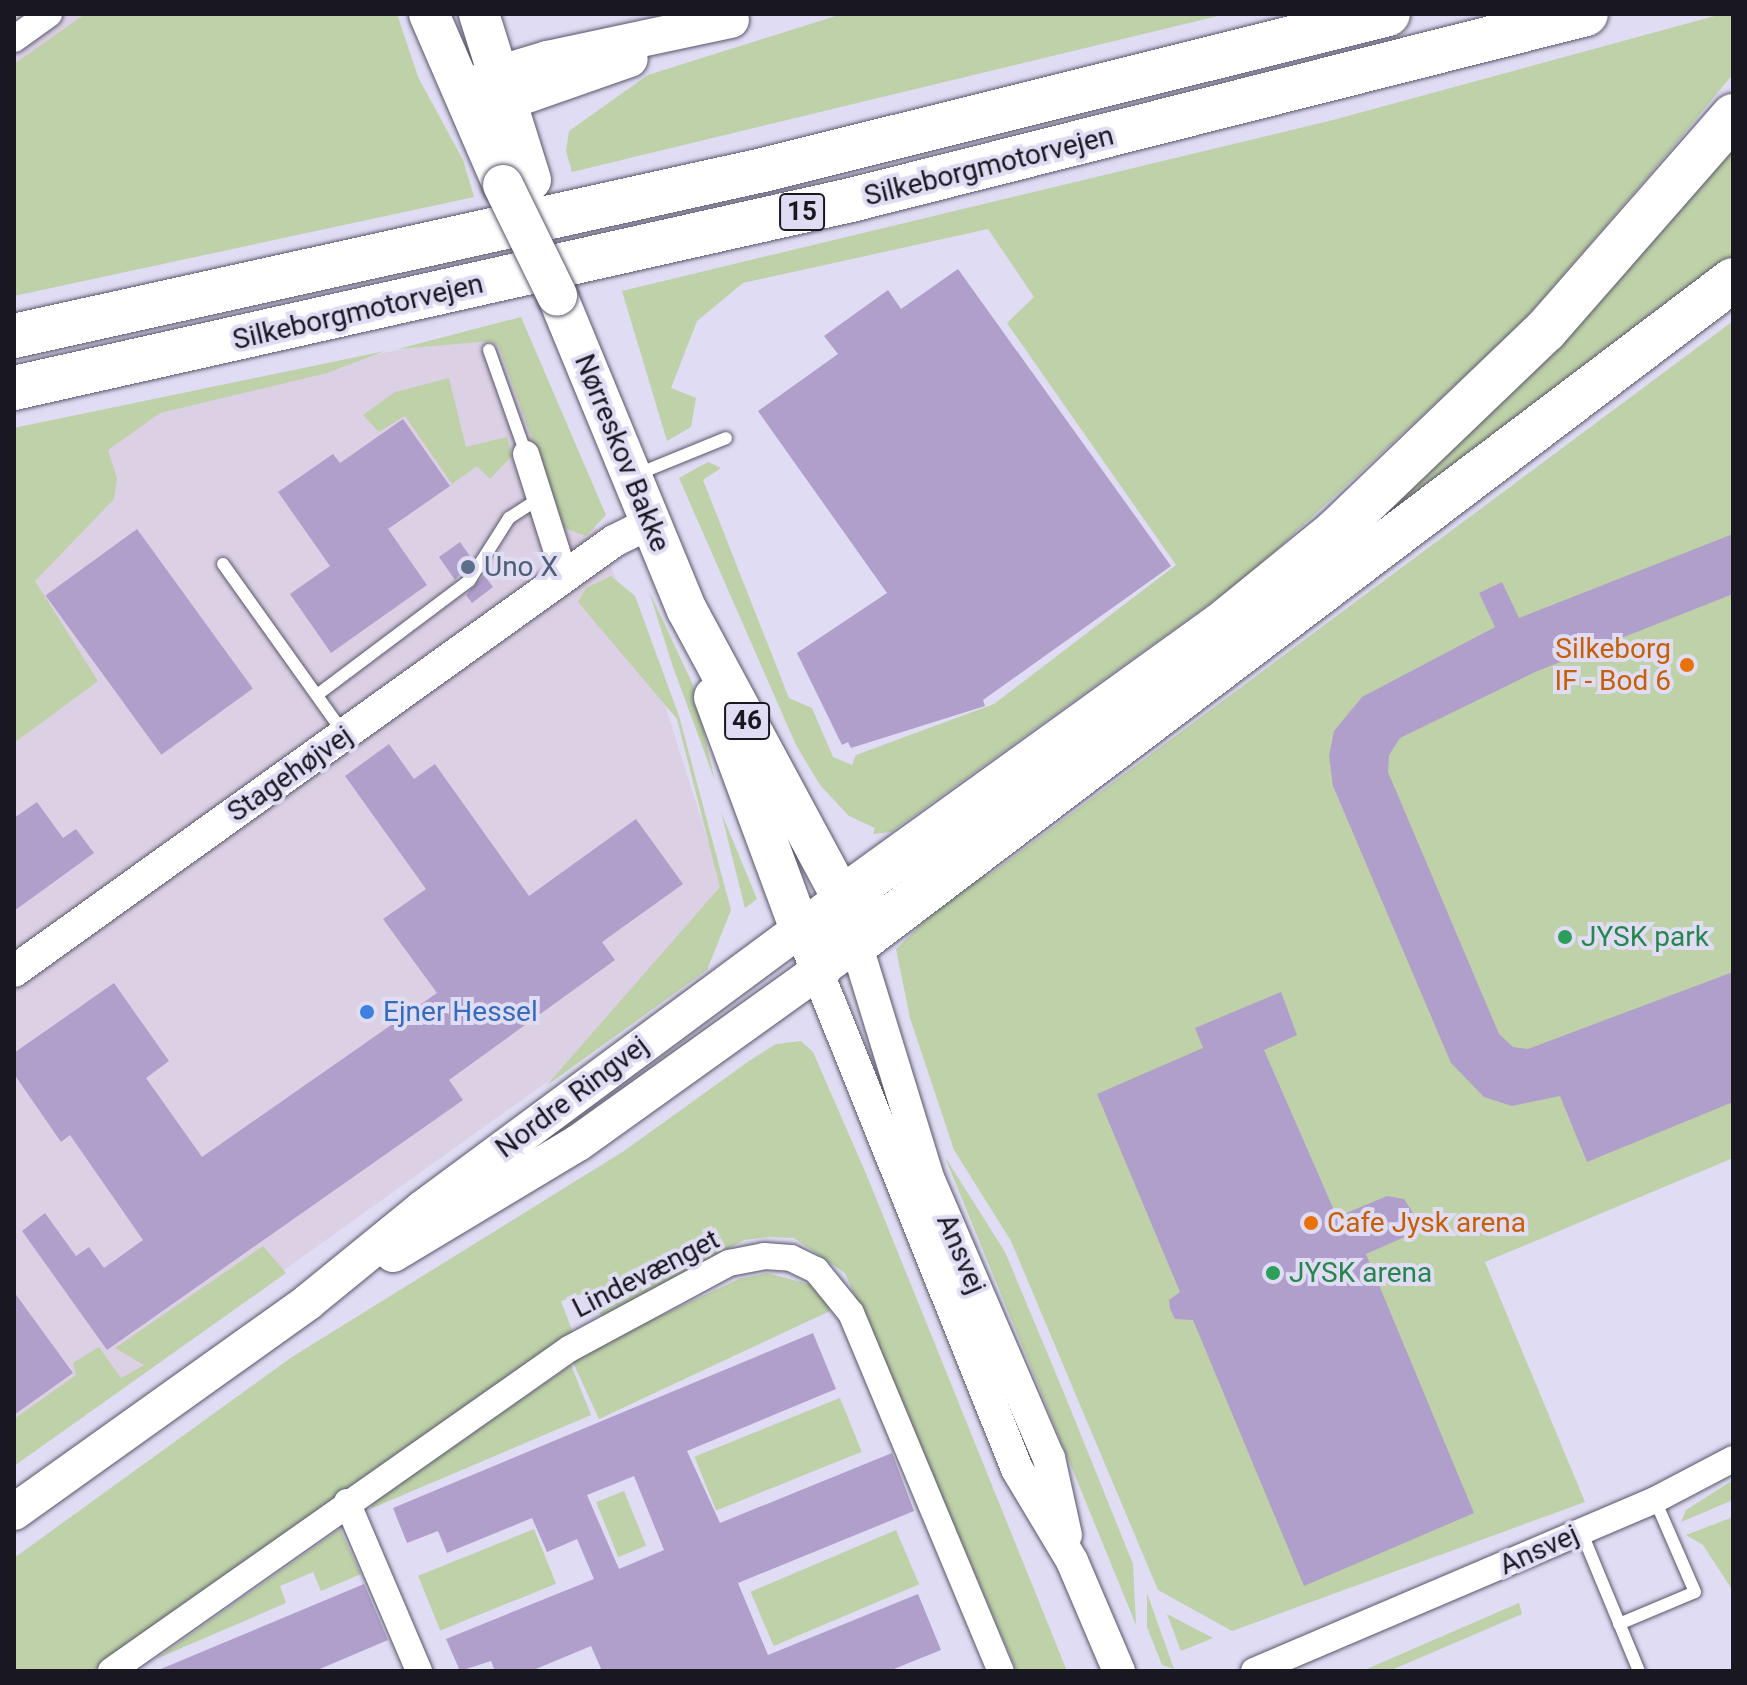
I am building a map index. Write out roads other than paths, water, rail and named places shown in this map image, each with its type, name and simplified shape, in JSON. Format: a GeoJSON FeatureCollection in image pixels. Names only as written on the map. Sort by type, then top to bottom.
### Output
{"type":"FeatureCollection","features":[{"type":"Feature","properties":{"kind":"highway","name":"Silkeborgmotorvejen"},"geometry":{"type":"LineString","coordinates":[[14,336],[763,170],[1388,14]]}},
{"type":"Feature","properties":{"kind":"highway","name":"Silkeborgmotorvejen"},"geometry":{"type":"LineString","coordinates":[[14,388],[851,200],[1586,14]]}},
{"type":"Feature","properties":{"kind":"highway"},"geometry":{"type":"LineString","coordinates":[[849,922],[1026,789],[1334,533],[1480,397],[1625,244],[1733,116]]}},
{"type":"Feature","properties":{"kind":"highway"},"geometry":{"type":"LineString","coordinates":[[808,950],[1733,280]]}},
{"type":"Feature","properties":{"kind":"main road","name":"Nørreskov Bakke"},"geometry":{"type":"LineString","coordinates":[[429,14],[488,91]]}},
{"type":"Feature","properties":{"kind":"main road"},"geometry":{"type":"LineString","coordinates":[[452,14],[488,91],[742,17]]}},
{"type":"Feature","properties":{"kind":"main road","name":"Nørreskov Bakke"},"geometry":{"type":"LineString","coordinates":[[479,14],[488,91],[559,301],[687,610],[849,922]]}},
{"type":"Feature","properties":{"kind":"main road","name":"Nørreskov Bakke"},"geometry":{"type":"LineString","coordinates":[[687,610],[736,768],[808,950]]}},
{"type":"Feature","properties":{"kind":"main road","name":"Nordre Ringvej"},"geometry":{"type":"LineString","coordinates":[[308,1302],[432,1232],[578,1143],[808,950]]}},
{"type":"Feature","properties":{"kind":"main road","name":"Nordre Ringvej"},"geometry":{"type":"LineString","coordinates":[[14,1512],[308,1302],[422,1209],[808,950]]}},
{"type":"Feature","properties":{"kind":"street"},"geometry":{"type":"LineString","coordinates":[[14,39],[49,14]]}},
{"type":"Feature","properties":{"kind":"street"},"geometry":{"type":"LineString","coordinates":[[526,454],[565,577]]}},
{"type":"Feature","properties":{"kind":"street","name":"Stagehøjvej"},"geometry":{"type":"LineString","coordinates":[[14,971],[565,577],[650,523]]}},
{"type":"Feature","properties":{"kind":"street","name":"Ansvej"},"geometry":{"type":"LineString","coordinates":[[849,922],[929,1180],[1049,1458],[1072,1561]]}},
{"type":"Feature","properties":{"kind":"street","name":"Ansvej"},"geometry":{"type":"LineString","coordinates":[[808,950],[1017,1469],[1072,1561],[1119,1671]]}},
{"type":"Feature","properties":{"kind":"street","name":"Lindevænget"},"geometry":{"type":"LineString","coordinates":[[111,1671],[347,1502],[569,1349],[729,1263],[791,1258],[834,1287],[851,1313],[1001,1671]]}},
{"type":"Feature","properties":{"kind":"street","name":"Ansvej"},"geometry":{"type":"LineString","coordinates":[[1254,1671],[1655,1500],[1733,1459]]}},
{"type":"Feature","properties":{"kind":"street"},"geometry":{"type":"LineString","coordinates":[[347,1502],[419,1671]]}},
{"type":"Feature","properties":{"kind":"lane"},"geometry":{"type":"LineString","coordinates":[[489,350],[526,454]]}},
{"type":"Feature","properties":{"kind":"lane"},"geometry":{"type":"LineString","coordinates":[[632,477],[726,438]]}},
{"type":"Feature","properties":{"kind":"lane"},"geometry":{"type":"LineString","coordinates":[[317,695],[469,581],[509,518],[538,499]]}},
{"type":"Feature","properties":{"kind":"lane"},"geometry":{"type":"LineString","coordinates":[[223,564],[345,735]]}},
{"type":"Feature","properties":{"kind":"lane"},"geometry":{"type":"LineString","coordinates":[[1619,1624],[1695,1592],[1655,1500]]}},
{"type":"Feature","properties":{"kind":"lane"},"geometry":{"type":"LineString","coordinates":[[1581,1531],[1639,1671]]}},
{"type":"Feature","properties":{"kind":"place","name":"Uno X"},"geometry":{"type":"Point","coordinates":[468,567]}},
{"type":"Feature","properties":{"kind":"place","name":"Silkeborg IF - Bod 6"},"geometry":{"type":"Point","coordinates":[1687,665]}},
{"type":"Feature","properties":{"kind":"place","name":"JYSK park"},"geometry":{"type":"Point","coordinates":[1565,937]}},
{"type":"Feature","properties":{"kind":"place","name":"Ejner Hessel"},"geometry":{"type":"Point","coordinates":[367,1012]}},
{"type":"Feature","properties":{"kind":"place","name":"Cafe Jysk arena"},"geometry":{"type":"Point","coordinates":[1311,1223]}},
{"type":"Feature","properties":{"kind":"place","name":"JYSK arena"},"geometry":{"type":"Point","coordinates":[1273,1273]}}]}
